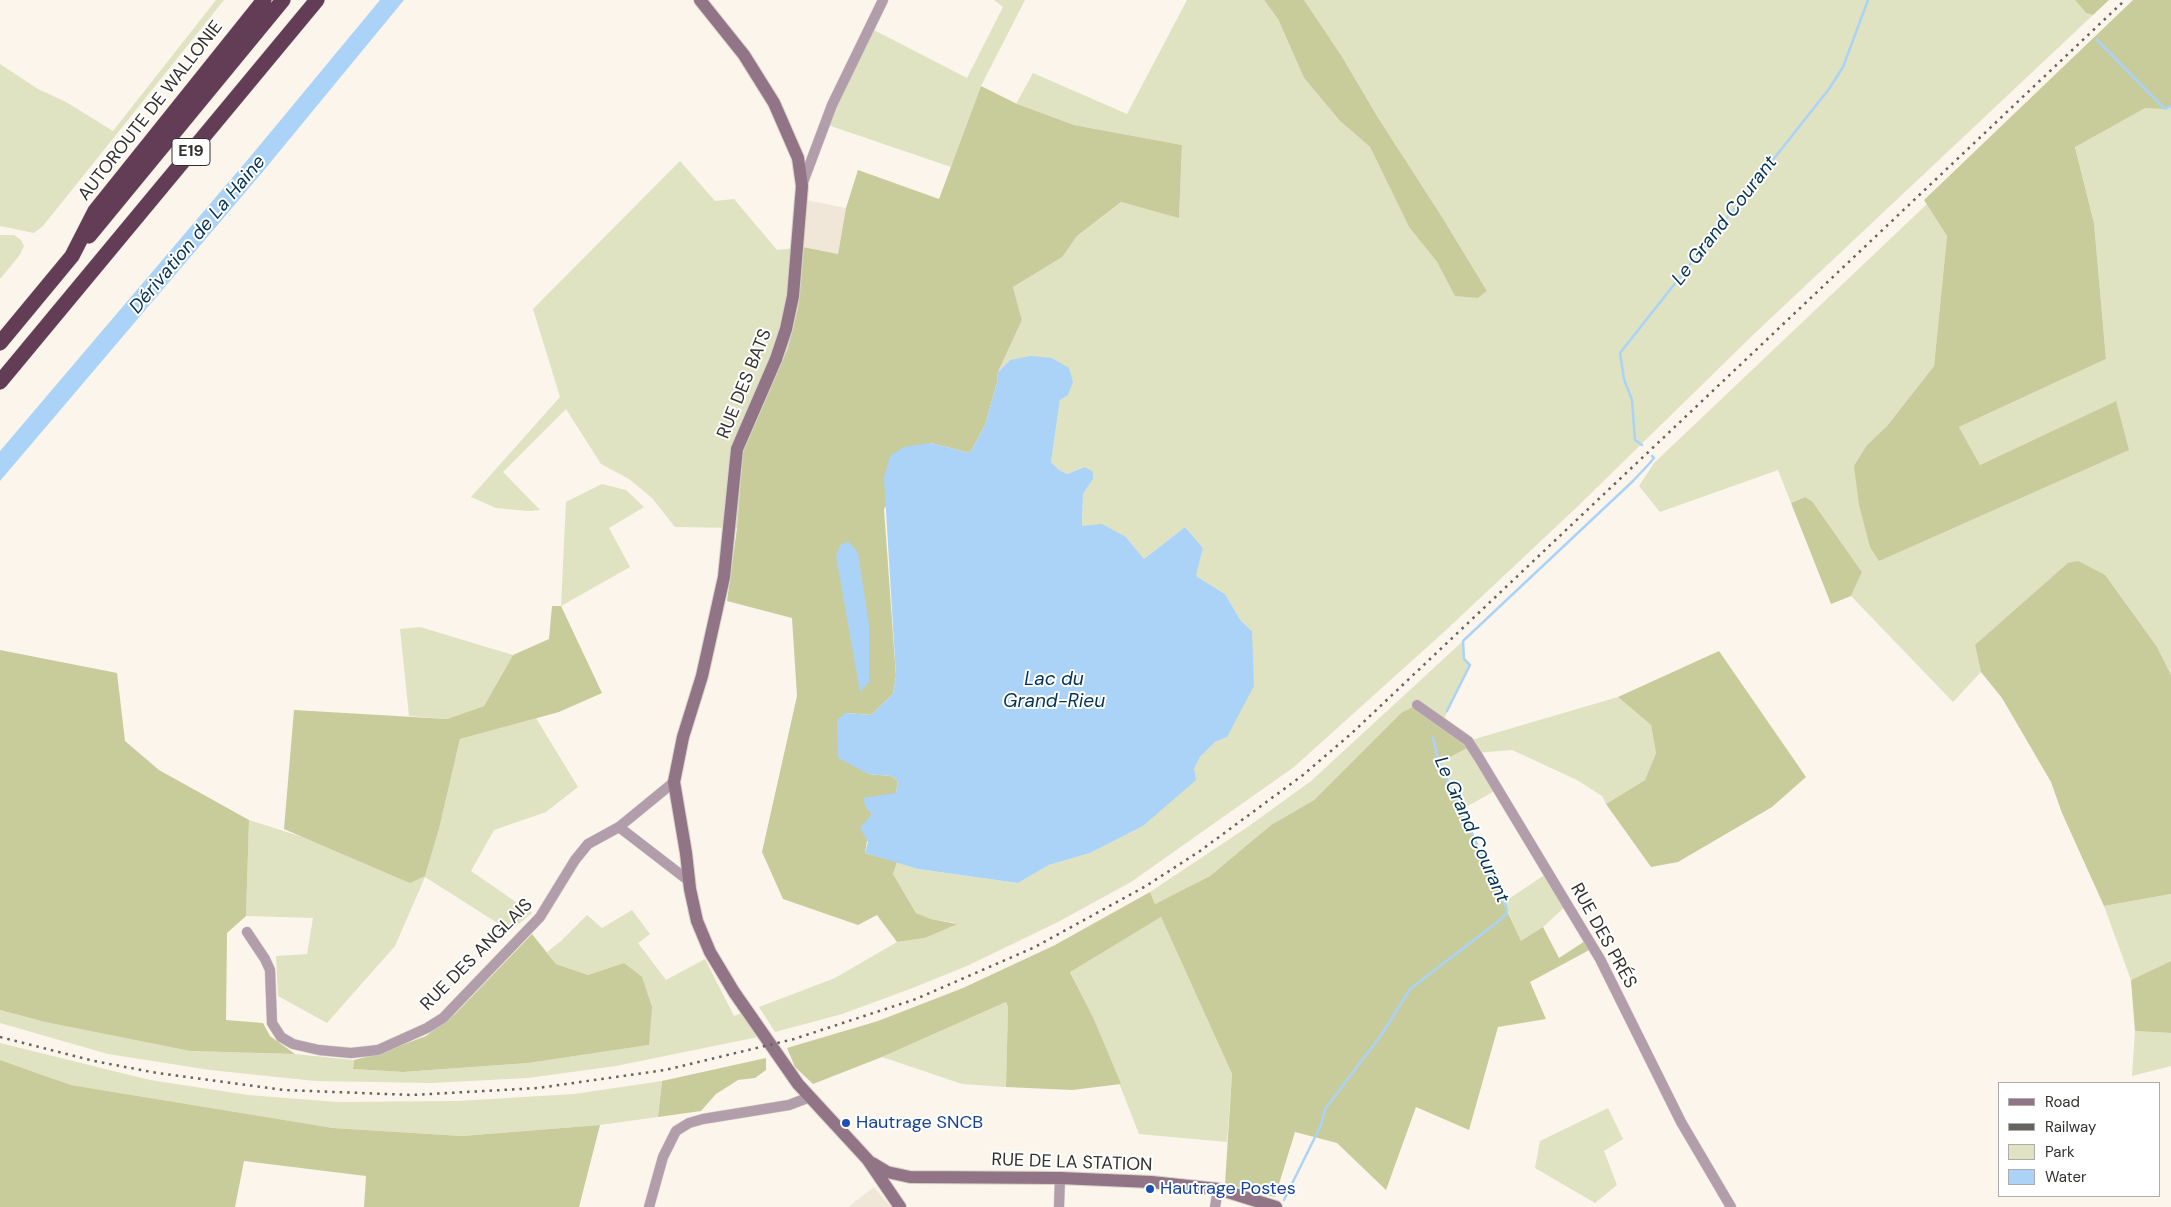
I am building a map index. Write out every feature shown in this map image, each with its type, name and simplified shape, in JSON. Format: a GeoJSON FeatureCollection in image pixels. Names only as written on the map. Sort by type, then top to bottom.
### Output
{"type":"FeatureCollection","features":[{"type":"Feature","properties":{"kind":"highway","name":"AUTOROUTE DE WALLONIE"},"geometry":{"type":"LineString","coordinates":[[0,344],[72,256],[95,211],[264,0]]}},
{"type":"Feature","properties":{"kind":"highway","name":"E19"},"geometry":{"type":"LineString","coordinates":[[72,256],[283,0]]}},
{"type":"Feature","properties":{"kind":"highway","name":"E19"},"geometry":{"type":"LineString","coordinates":[[0,382],[316,0]]}},
{"type":"Feature","properties":{"kind":"street"},"geometry":{"type":"LineString","coordinates":[[700,0],[744,55],[774,103],[798,158],[802,186]]}},
{"type":"Feature","properties":{"kind":"street","name":"RUE DES BATS"},"geometry":{"type":"LineString","coordinates":[[868,1160],[798,1084],[734,992],[710,952],[697,921],[674,782],[683,737],[702,676],[724,577],[737,450],[776,359],[786,329],[793,296],[802,186],[832,105],[884,0]]}},
{"type":"Feature","properties":{"kind":"street","name":"RUE DES PRÉS"},"geometry":{"type":"LineString","coordinates":[[1417,706],[1468,741],[1479,758],[1600,959],[1681,1122],[1731,1207]]}},
{"type":"Feature","properties":{"kind":"street","name":"RUE DES ANGLAIS"},"geometry":{"type":"LineString","coordinates":[[247,932],[270,970],[272,1023],[281,1037],[293,1044],[318,1050],[351,1053],[378,1050],[427,1028],[443,1018],[540,917],[575,860],[588,844],[619,827],[674,782]]}},
{"type":"Feature","properties":{"kind":"street"},"geometry":{"type":"LineString","coordinates":[[619,827],[689,881]]}},
{"type":"Feature","properties":{"kind":"street"},"geometry":{"type":"LineString","coordinates":[[649,1207],[663,1157],[676,1131],[688,1123],[703,1119],[789,1105],[810,1097]]}},
{"type":"Feature","properties":{"kind":"street"},"geometry":{"type":"LineString","coordinates":[[868,1160],[900,1207]]}},
{"type":"Feature","properties":{"kind":"street","name":"RUE DE LA STATION"},"geometry":{"type":"LineString","coordinates":[[868,1160],[887,1172],[910,1177],[1060,1178],[1151,1182],[1218,1189],[1276,1207]]}},
{"type":"Feature","properties":{"kind":"street"},"geometry":{"type":"LineString","coordinates":[[1059,1207],[1060,1178]]}},
{"type":"Feature","properties":{"kind":"street"},"geometry":{"type":"LineString","coordinates":[[1215,1207],[1218,1189]]}},
{"type":"Feature","properties":{"kind":"shaded area"},"geometry":{"type":"Polygon","coordinates":[[[806,200],[846,208],[838,254],[803,247],[806,200]]]}},
{"type":"Feature","properties":{"kind":"shaded area"},"geometry":{"type":"Polygon","coordinates":[[[874,1187],[891,1207],[848,1207],[874,1187]]]}},
{"type":"Feature","properties":{"kind":"green space"},"geometry":{"type":"Polygon","coordinates":[[[216,0],[224,0],[43,226],[34,233],[0,226],[0,64],[38,89],[66,102],[113,131],[216,0]]]}},
{"type":"Feature","properties":{"kind":"green space"},"geometry":{"type":"Polygon","coordinates":[[[994,0],[1025,0],[981,86],[951,167],[825,124],[870,28],[967,78],[1003,7],[994,0]]]}},
{"type":"Feature","properties":{"kind":"green space"},"geometry":{"type":"Polygon","coordinates":[[[1187,0],[1264,0],[1278,19],[1304,78],[1340,121],[1370,147],[1409,227],[1437,262],[1455,295],[1478,298],[1487,291],[1341,55],[1304,0],[2075,0],[2086,13],[2093,15],[1754,334],[1576,508],[1445,631],[1294,767],[1131,882],[1058,922],[967,966],[910,989],[842,1014],[775,1032],[759,1007],[835,978],[897,942],[925,938],[956,923],[931,919],[916,913],[893,874],[897,862],[918,869],[1018,883],[1049,865],[1090,853],[1143,826],[1194,769],[1200,757],[1215,742],[1227,737],[1252,631],[1241,621],[1225,594],[1196,576],[1203,548],[1185,527],[1144,559],[1126,537],[1082,526],[1083,494],[1093,479],[1085,467],[1067,474],[1059,470],[1051,462],[1060,400],[1010,360],[998,372],[1022,320],[1013,287],[1061,257],[1077,236],[1121,202],[1179,217],[1182,145],[1074,125],[1016,104],[1033,73],[1127,114],[1187,0]]]}},
{"type":"Feature","properties":{"kind":"green space"},"geometry":{"type":"Polygon","coordinates":[[[1264,0],[1304,0],[1341,55],[1487,291],[1478,298],[1455,296],[1437,262],[1409,227],[1370,147],[1340,121],[1304,78],[1278,19],[1264,0]]]}},
{"type":"Feature","properties":{"kind":"green space"},"geometry":{"type":"Polygon","coordinates":[[[2075,0],[2109,0],[2093,15],[2086,13],[2075,0]]]}},
{"type":"Feature","properties":{"kind":"green space"},"geometry":{"type":"Polygon","coordinates":[[[2133,0],[2171,0],[2171,106],[2165,109],[2145,108],[2075,147],[2094,223],[2106,359],[1959,427],[1980,465],[2116,401],[2129,450],[1879,561],[1870,547],[1859,505],[1854,466],[1867,445],[1887,426],[1934,366],[1947,236],[1924,200],[2133,0]]]}},
{"type":"Feature","properties":{"kind":"green space"},"geometry":{"type":"Polygon","coordinates":[[[2171,0],[2171,675],[2157,647],[1975,645],[1981,672],[1953,702],[1851,596],[1862,572],[1812,501],[1805,497],[1791,503],[1778,470],[1660,512],[1639,486],[1654,463],[1927,204],[1947,236],[1934,366],[1887,426],[1867,445],[1870,547],[2116,401],[1980,465],[1959,427],[2106,359],[2094,223],[2075,146],[2171,0]]]}},
{"type":"Feature","properties":{"kind":"green space"},"geometry":{"type":"Polygon","coordinates":[[[981,86],[1017,104],[1074,125],[1182,145],[1179,218],[1121,202],[1077,236],[1062,257],[1013,287],[1022,320],[998,372],[997,383],[985,425],[970,453],[930,443],[884,509],[896,676],[893,694],[871,715],[845,713],[868,774],[891,776],[898,781],[896,793],[872,813],[865,853],[897,862],[893,874],[916,913],[931,919],[957,924],[925,938],[897,942],[877,915],[858,925],[783,899],[762,852],[797,696],[792,618],[727,601],[737,528],[743,449],[788,348],[798,308],[803,247],[838,254],[846,208],[858,170],[939,199],[981,86]]]}},
{"type":"Feature","properties":{"kind":"green space"},"geometry":{"type":"Polygon","coordinates":[[[680,161],[715,201],[734,199],[777,250],[803,247],[798,308],[788,348],[743,449],[737,528],[675,527],[652,498],[629,479],[601,464],[566,409],[503,472],[540,510],[528,511],[496,508],[471,497],[560,397],[533,309],[680,161]]]}},
{"type":"Feature","properties":{"kind":"green space"},"geometry":{"type":"Polygon","coordinates":[[[0,235],[14,235],[21,240],[24,246],[19,256],[0,279],[0,235]]]}},
{"type":"Feature","properties":{"kind":"green space"},"geometry":{"type":"Polygon","coordinates":[[[602,484],[626,490],[644,507],[609,528],[630,567],[561,606],[566,502],[602,484]]]}},
{"type":"Feature","properties":{"kind":"green space"},"geometry":{"type":"Polygon","coordinates":[[[1805,497],[1812,501],[1862,572],[1851,596],[1831,604],[1791,503],[1805,497]]]}},
{"type":"Feature","properties":{"kind":"green space"},"geometry":{"type":"Polygon","coordinates":[[[2078,561],[2105,575],[2157,647],[2171,675],[2171,894],[2104,906],[2062,813],[2051,782],[2002,698],[1981,672],[1975,645],[2068,563],[2078,561]]]}},
{"type":"Feature","properties":{"kind":"green space"},"geometry":{"type":"Polygon","coordinates":[[[552,606],[561,606],[602,693],[559,712],[460,739],[439,829],[425,876],[410,883],[284,829],[294,710],[447,719],[484,706],[513,655],[549,639],[552,606]]]}},
{"type":"Feature","properties":{"kind":"green space"},"geometry":{"type":"Polygon","coordinates":[[[420,627],[513,655],[484,706],[447,719],[409,716],[400,629],[420,627]]]}},
{"type":"Feature","properties":{"kind":"green space"},"geometry":{"type":"Polygon","coordinates":[[[1463,641],[1464,659],[1470,665],[1442,723],[1401,713],[1314,800],[1271,825],[1210,876],[1155,904],[1150,892],[1249,826],[1311,781],[1463,641]]]}},
{"type":"Feature","properties":{"kind":"green space"},"geometry":{"type":"Polygon","coordinates":[[[0,650],[117,673],[125,741],[159,770],[249,820],[246,916],[227,933],[226,1020],[263,1023],[270,1036],[295,1054],[190,1051],[45,1022],[0,1010],[0,650]]]}},
{"type":"Feature","properties":{"kind":"green space"},"geometry":{"type":"Polygon","coordinates":[[[1719,651],[1806,777],[1772,807],[1678,862],[1651,867],[1606,804],[1645,780],[1656,753],[1651,725],[1618,697],[1719,651]]]}},
{"type":"Feature","properties":{"kind":"green space"},"geometry":{"type":"Polygon","coordinates":[[[1618,697],[1651,725],[1656,753],[1645,780],[1606,804],[1602,796],[1577,780],[1512,750],[1476,753],[1498,789],[1461,810],[1439,763],[1471,746],[1468,741],[1618,697]]]}},
{"type":"Feature","properties":{"kind":"green space"},"geometry":{"type":"Polygon","coordinates":[[[1417,705],[1471,746],[1439,763],[1521,941],[1543,927],[1559,958],[1588,939],[1593,948],[1530,982],[1546,1019],[1498,1027],[1469,1130],[1416,1107],[1386,1190],[1337,1143],[1295,1132],[1275,1197],[1225,1184],[1232,1074],[1161,917],[1070,972],[1093,1017],[1121,1084],[1072,1090],[1006,1087],[1008,1007],[1006,1002],[882,1057],[813,1084],[795,1067],[787,1048],[878,1021],[963,988],[1055,945],[1150,892],[1155,904],[1210,876],[1271,825],[1314,800],[1401,713],[1417,705]]]}},
{"type":"Feature","properties":{"kind":"green space"},"geometry":{"type":"Polygon","coordinates":[[[536,718],[578,787],[546,812],[494,830],[471,871],[532,913],[510,931],[425,877],[395,946],[327,1023],[278,996],[276,956],[307,954],[313,918],[246,916],[249,820],[425,876],[439,829],[460,739],[536,718]]]}},
{"type":"Feature","properties":{"kind":"green space"},"geometry":{"type":"Polygon","coordinates":[[[1549,872],[1568,904],[1543,927],[1521,942],[1504,902],[1549,872]]]}},
{"type":"Feature","properties":{"kind":"green space"},"geometry":{"type":"Polygon","coordinates":[[[2171,894],[2171,961],[2131,980],[2104,906],[2171,894]]]}},
{"type":"Feature","properties":{"kind":"green space"},"geometry":{"type":"Polygon","coordinates":[[[632,910],[650,934],[638,943],[666,980],[705,959],[734,1016],[742,1013],[758,1037],[616,1066],[528,1078],[431,1083],[315,1081],[210,1070],[108,1054],[0,1023],[0,1010],[45,1022],[190,1051],[295,1054],[354,1060],[353,1069],[403,1072],[528,1063],[649,1045],[624,963],[588,975],[556,964],[547,952],[587,915],[602,928],[632,910]]]}},
{"type":"Feature","properties":{"kind":"green space"},"geometry":{"type":"Polygon","coordinates":[[[1161,917],[1232,1074],[1227,1142],[1139,1134],[1093,1017],[1070,971],[1161,917]]]}},
{"type":"Feature","properties":{"kind":"green space"},"geometry":{"type":"Polygon","coordinates":[[[532,934],[556,964],[588,975],[624,963],[642,977],[652,1007],[649,1045],[528,1063],[403,1072],[353,1069],[354,1060],[378,1054],[426,1036],[455,1014],[532,934]]]}},
{"type":"Feature","properties":{"kind":"green space"},"geometry":{"type":"Polygon","coordinates":[[[2171,961],[2171,1033],[2135,1031],[2131,980],[2171,961]]]}},
{"type":"Feature","properties":{"kind":"green space"},"geometry":{"type":"Polygon","coordinates":[[[1006,1002],[1008,1007],[1006,1087],[962,1084],[882,1057],[1006,1002]]]}},
{"type":"Feature","properties":{"kind":"green space"},"geometry":{"type":"Polygon","coordinates":[[[2135,1031],[2171,1033],[2171,1066],[2132,1076],[2135,1031]]]}},
{"type":"Feature","properties":{"kind":"green space"},"geometry":{"type":"Polygon","coordinates":[[[0,1043],[150,1080],[248,1095],[337,1102],[458,1101],[574,1094],[662,1081],[658,1117],[600,1125],[462,1136],[333,1128],[71,1085],[0,1060],[0,1043]]]}},
{"type":"Feature","properties":{"kind":"green space"},"geometry":{"type":"Polygon","coordinates":[[[766,1058],[766,1070],[755,1078],[738,1080],[716,1094],[701,1111],[658,1117],[662,1081],[766,1058]]]}},
{"type":"Feature","properties":{"kind":"green space"},"geometry":{"type":"Polygon","coordinates":[[[0,1060],[71,1085],[333,1128],[462,1136],[600,1125],[579,1207],[364,1207],[366,1176],[244,1161],[235,1207],[0,1207],[0,1060]]]}},
{"type":"Feature","properties":{"kind":"green space"},"geometry":{"type":"Polygon","coordinates":[[[1608,1108],[1623,1139],[1604,1151],[1617,1185],[1595,1203],[1535,1168],[1540,1141],[1608,1108]]]}},
{"type":"Feature","properties":{"kind":"water","name":"Dérivation de La Haine"},"geometry":{"type":"Polygon","coordinates":[[[380,0],[404,0],[260,175],[0,481],[0,451],[255,151],[380,0]]]}},
{"type":"Feature","properties":{"kind":"water","name":"Lac du Grand-Rieu"},"geometry":{"type":"Polygon","coordinates":[[[1031,356],[1052,358],[1069,368],[1073,382],[1068,395],[1060,400],[1051,462],[1059,470],[1067,474],[1085,467],[1093,472],[1093,479],[1083,494],[1082,526],[1102,524],[1126,537],[1144,559],[1185,527],[1203,548],[1196,576],[1225,594],[1241,621],[1252,631],[1254,686],[1227,737],[1215,742],[1200,757],[1194,769],[1196,780],[1143,826],[1090,853],[1049,865],[1018,883],[918,869],[865,853],[868,842],[860,828],[872,814],[866,808],[863,798],[896,793],[898,781],[891,776],[868,774],[838,758],[837,720],[845,713],[871,715],[893,694],[896,676],[884,478],[890,456],[904,447],[930,443],[970,453],[985,425],[997,383],[998,372],[1010,360],[1031,356]]]}},
{"type":"Feature","properties":{"kind":"water"},"geometry":{"type":"Polygon","coordinates":[[[849,542],[858,553],[869,625],[869,682],[860,692],[836,556],[841,544],[849,542]]]}},
{"type":"Feature","properties":{"kind":"waterway","name":"Le Grand Courant"},"geometry":{"type":"LineString","coordinates":[[1642,445],[1635,440],[1632,400],[1624,379],[1620,353],[1829,89],[1843,67],[1868,0]]}},
{"type":"Feature","properties":{"kind":"waterway"},"geometry":{"type":"LineString","coordinates":[[2097,40],[2165,109],[2171,106]]}},
{"type":"Feature","properties":{"kind":"waterway","name":"Le Grand Courant"},"geometry":{"type":"LineString","coordinates":[[1447,711],[1470,665],[1464,659],[1463,641],[1633,481],[1654,458],[1652,456]]}},
{"type":"Feature","properties":{"kind":"waterway","name":"Le Grand Courant"},"geometry":{"type":"LineString","coordinates":[[1284,1200],[1321,1125],[1325,1109],[1382,1034],[1410,989],[1507,913],[1506,906],[1439,763],[1433,738]]}},
{"type":"Feature","properties":{"kind":"railway"},"geometry":{"type":"LineString","coordinates":[[0,1037],[94,1061],[157,1073],[284,1090],[412,1095],[538,1088],[665,1070],[794,1039],[916,999],[1033,948],[1146,886],[1200,851],[1303,775],[1352,733],[2125,0]]}},
{"type":"Feature","properties":{"kind":"place","name":"Hautrage SNCB"},"geometry":{"type":"Point","coordinates":[846,1123]}},
{"type":"Feature","properties":{"kind":"place","name":"Hautrage Postes"},"geometry":{"type":"Point","coordinates":[1150,1189]}}]}
